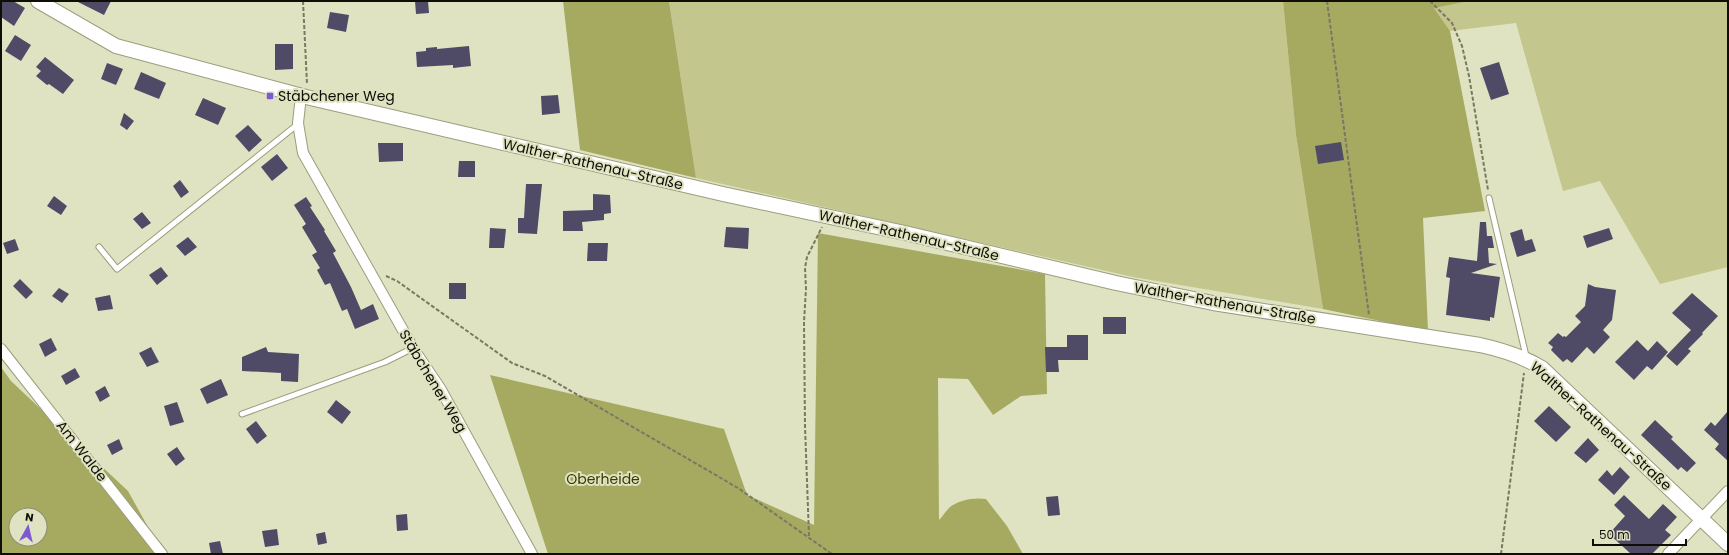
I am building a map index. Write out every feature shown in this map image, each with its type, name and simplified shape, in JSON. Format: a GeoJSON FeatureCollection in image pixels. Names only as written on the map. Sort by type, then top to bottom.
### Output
{"type":"FeatureCollection","features":[{"type":"Feature","properties":{"kind":"street","name":"Walther-Rathenau-Straße"},"geometry":{"type":"LineString","coordinates":[[38,1],[116,46],[303,97],[1116,283],[1213,303],[1505,350],[1526,358],[1542,368],[1728,544]]}},
{"type":"Feature","properties":{"kind":"street","name":"Stäbchener Weg"},"geometry":{"type":"LineString","coordinates":[[303,97],[298,123],[304,153],[413,348],[440,388],[532,554]]}},
{"type":"Feature","properties":{"kind":"street","name":"Am Walde"},"geometry":{"type":"LineString","coordinates":[[1,348],[162,554]]}},
{"type":"Feature","properties":{"kind":"street"},"geometry":{"type":"LineString","coordinates":[[1668,554],[1728,491]]}},
{"type":"Feature","properties":{"kind":"lane"},"geometry":{"type":"LineString","coordinates":[[99,247],[117,269],[298,123]]}},
{"type":"Feature","properties":{"kind":"lane"},"geometry":{"type":"LineString","coordinates":[[1489,198],[1526,358]]}},
{"type":"Feature","properties":{"kind":"lane"},"geometry":{"type":"LineString","coordinates":[[242,414],[385,362],[413,348]]}},
{"type":"Feature","properties":{"kind":"path"},"geometry":{"type":"LineString","coordinates":[[303,1],[307,91],[303,97]]}},
{"type":"Feature","properties":{"kind":"path"},"geometry":{"type":"LineString","coordinates":[[1327,1],[1371,328]]}},
{"type":"Feature","properties":{"kind":"path"},"geometry":{"type":"LineString","coordinates":[[1430,1],[1452,23],[1462,46],[1469,76],[1489,198]]}},
{"type":"Feature","properties":{"kind":"path"},"geometry":{"type":"LineString","coordinates":[[809,536],[805,426],[805,268],[807,257],[822,228],[824,216]]}},
{"type":"Feature","properties":{"kind":"path"},"geometry":{"type":"LineString","coordinates":[[367,267],[397,281],[512,363],[545,376],[738,488],[809,536],[832,554]]}},
{"type":"Feature","properties":{"kind":"path"},"geometry":{"type":"LineString","coordinates":[[1501,554],[1508,504],[1517,414],[1526,358]]}},
{"type":"Feature","properties":{"kind":"green space"},"geometry":{"type":"Polygon","coordinates":[[[563,1],[669,1],[696,178],[580,150],[563,1]]]}},
{"type":"Feature","properties":{"kind":"green space"},"geometry":{"type":"Polygon","coordinates":[[[669,1],[1283,1],[1296,135],[1323,309],[1133,277],[696,178],[669,1]]]}},
{"type":"Feature","properties":{"kind":"green space"},"geometry":{"type":"Polygon","coordinates":[[[1283,1],[1470,1],[1434,8],[1450,31],[1485,211],[1423,218],[1428,331],[1323,309],[1296,135],[1283,1]]]}},
{"type":"Feature","properties":{"kind":"green space"},"geometry":{"type":"Polygon","coordinates":[[[1470,1],[1728,1],[1728,267],[1660,284],[1600,181],[1563,191],[1516,23],[1450,31],[1434,8],[1470,1]]]}},
{"type":"Feature","properties":{"kind":"green space","name":"Oberheide"},"geometry":{"type":"Polygon","coordinates":[[[818,233],[1045,274],[1047,394],[1021,396],[993,415],[968,379],[938,378],[939,520],[952,505],[961,501],[972,499],[986,499],[1007,526],[1023,554],[548,554],[490,375],[724,429],[747,495],[814,525],[818,233]]]}},
{"type":"Feature","properties":{"kind":"green space"},"geometry":{"type":"Polygon","coordinates":[[[1,367],[11,381],[128,491],[163,554],[1,554],[1,367]]]}},
{"type":"Feature","properties":{"kind":"building"},"geometry":{"type":"Polygon","coordinates":[[[1,1],[13,1],[25,8],[14,26],[1,17],[1,1]]]}},
{"type":"Feature","properties":{"kind":"building"},"geometry":{"type":"Polygon","coordinates":[[[76,1],[111,1],[104,15],[76,1]]]}},
{"type":"Feature","properties":{"kind":"building"},"geometry":{"type":"Polygon","coordinates":[[[415,1],[428,1],[429,13],[416,14],[415,1]]]}},
{"type":"Feature","properties":{"kind":"building"},"geometry":{"type":"Polygon","coordinates":[[[330,12],[349,15],[346,32],[327,28],[330,12]]]}},
{"type":"Feature","properties":{"kind":"building"},"geometry":{"type":"Polygon","coordinates":[[[15,35],[31,45],[21,61],[5,51],[15,35]]]}},
{"type":"Feature","properties":{"kind":"building"},"geometry":{"type":"Polygon","coordinates":[[[275,44],[293,44],[293,69],[275,70],[275,44]]]}},
{"type":"Feature","properties":{"kind":"building"},"geometry":{"type":"Polygon","coordinates":[[[469,46],[471,66],[453,68],[453,65],[417,67],[416,52],[426,51],[426,48],[437,47],[437,49],[469,46]]]}},
{"type":"Feature","properties":{"kind":"building"},"geometry":{"type":"Polygon","coordinates":[[[45,57],[74,80],[63,94],[49,84],[47,85],[36,76],[41,71],[36,67],[45,57]]]}},
{"type":"Feature","properties":{"kind":"building"},"geometry":{"type":"Polygon","coordinates":[[[1499,62],[1509,94],[1491,100],[1480,68],[1499,62]]]}},
{"type":"Feature","properties":{"kind":"building"},"geometry":{"type":"Polygon","coordinates":[[[107,63],[123,69],[116,85],[101,79],[107,63]]]}},
{"type":"Feature","properties":{"kind":"building"},"geometry":{"type":"Polygon","coordinates":[[[141,72],[166,83],[159,99],[134,89],[141,72]]]}},
{"type":"Feature","properties":{"kind":"building"},"geometry":{"type":"Polygon","coordinates":[[[558,95],[560,113],[542,115],[541,96],[558,95]]]}},
{"type":"Feature","properties":{"kind":"building"},"geometry":{"type":"Polygon","coordinates":[[[203,98],[226,108],[218,125],[195,115],[203,98]]]}},
{"type":"Feature","properties":{"kind":"building"},"geometry":{"type":"Polygon","coordinates":[[[124,113],[134,121],[127,130],[120,125],[124,113]]]}},
{"type":"Feature","properties":{"kind":"building"},"geometry":{"type":"Polygon","coordinates":[[[248,125],[262,140],[249,152],[235,136],[248,125]]]}},
{"type":"Feature","properties":{"kind":"building"},"geometry":{"type":"Polygon","coordinates":[[[1341,142],[1344,160],[1318,164],[1315,146],[1341,142]]]}},
{"type":"Feature","properties":{"kind":"building"},"geometry":{"type":"Polygon","coordinates":[[[378,143],[403,143],[403,161],[379,162],[378,143]]]}},
{"type":"Feature","properties":{"kind":"building"},"geometry":{"type":"Polygon","coordinates":[[[277,154],[288,168],[272,181],[261,167],[277,154]]]}},
{"type":"Feature","properties":{"kind":"building"},"geometry":{"type":"Polygon","coordinates":[[[459,161],[475,161],[475,177],[458,177],[459,161]]]}},
{"type":"Feature","properties":{"kind":"building"},"geometry":{"type":"Polygon","coordinates":[[[180,180],[189,192],[181,198],[173,186],[180,180]]]}},
{"type":"Feature","properties":{"kind":"building"},"geometry":{"type":"Polygon","coordinates":[[[526,184],[542,184],[537,234],[518,233],[518,218],[524,218],[526,184]]]}},
{"type":"Feature","properties":{"kind":"building"},"geometry":{"type":"Polygon","coordinates":[[[593,194],[610,195],[611,213],[604,214],[604,220],[582,222],[583,231],[563,231],[563,211],[593,210],[593,194]]]}},
{"type":"Feature","properties":{"kind":"building"},"geometry":{"type":"Polygon","coordinates":[[[54,196],[67,206],[61,215],[47,206],[54,196]]]}},
{"type":"Feature","properties":{"kind":"building"},"geometry":{"type":"Polygon","coordinates":[[[306,197],[312,206],[310,207],[325,230],[324,231],[336,251],[333,253],[361,310],[373,304],[379,319],[355,329],[347,309],[342,311],[330,283],[325,285],[317,270],[320,268],[312,255],[317,252],[302,227],[306,224],[294,205],[306,197]]]}},
{"type":"Feature","properties":{"kind":"building"},"geometry":{"type":"Polygon","coordinates":[[[142,212],[151,223],[142,229],[133,219],[142,212]]]}},
{"type":"Feature","properties":{"kind":"building"},"geometry":{"type":"Polygon","coordinates":[[[1480,222],[1486,222],[1487,236],[1492,236],[1494,248],[1488,248],[1489,263],[1497,264],[1471,273],[1500,277],[1494,318],[1490,317],[1490,321],[1446,315],[1450,278],[1446,277],[1449,257],[1477,261],[1480,222]]]}},
{"type":"Feature","properties":{"kind":"building"},"geometry":{"type":"Polygon","coordinates":[[[726,227],[749,228],[748,249],[724,247],[726,227]]]}},
{"type":"Feature","properties":{"kind":"building"},"geometry":{"type":"Polygon","coordinates":[[[490,228],[506,229],[504,248],[489,248],[490,228]]]}},
{"type":"Feature","properties":{"kind":"building"},"geometry":{"type":"Polygon","coordinates":[[[1609,228],[1613,239],[1587,248],[1583,236],[1609,228]]]}},
{"type":"Feature","properties":{"kind":"building"},"geometry":{"type":"Polygon","coordinates":[[[1522,229],[1525,241],[1532,239],[1536,251],[1517,257],[1510,233],[1522,229]]]}},
{"type":"Feature","properties":{"kind":"building"},"geometry":{"type":"Polygon","coordinates":[[[188,237],[197,247],[185,256],[176,246],[188,237]]]}},
{"type":"Feature","properties":{"kind":"building"},"geometry":{"type":"Polygon","coordinates":[[[15,239],[19,250],[7,254],[3,243],[15,239]]]}},
{"type":"Feature","properties":{"kind":"building"},"geometry":{"type":"Polygon","coordinates":[[[588,243],[608,243],[607,261],[587,261],[588,243]]]}},
{"type":"Feature","properties":{"kind":"building"},"geometry":{"type":"Polygon","coordinates":[[[161,267],[168,276],[157,285],[149,275],[161,267]]]}},
{"type":"Feature","properties":{"kind":"building"},"geometry":{"type":"Polygon","coordinates":[[[20,279],[33,292],[26,299],[13,286],[20,279]]]}},
{"type":"Feature","properties":{"kind":"building"},"geometry":{"type":"Polygon","coordinates":[[[449,283],[466,283],[466,299],[449,299],[449,283]]]}},
{"type":"Feature","properties":{"kind":"building"},"geometry":{"type":"Polygon","coordinates":[[[1588,284],[1595,287],[1616,290],[1612,320],[1603,330],[1610,337],[1594,354],[1587,347],[1572,363],[1567,359],[1563,362],[1551,350],[1553,347],[1548,343],[1558,333],[1563,337],[1566,337],[1581,322],[1575,316],[1585,306],[1588,284]]]}},
{"type":"Feature","properties":{"kind":"building"},"geometry":{"type":"Polygon","coordinates":[[[59,288],[69,294],[62,303],[52,296],[59,288]]]}},
{"type":"Feature","properties":{"kind":"building"},"geometry":{"type":"Polygon","coordinates":[[[1692,293],[1718,316],[1688,349],[1691,351],[1677,366],[1666,356],[1691,330],[1672,313],[1692,293]]]}},
{"type":"Feature","properties":{"kind":"building"},"geometry":{"type":"Polygon","coordinates":[[[110,295],[113,309],[98,311],[95,298],[110,295]]]}},
{"type":"Feature","properties":{"kind":"building"},"geometry":{"type":"Polygon","coordinates":[[[1103,317],[1126,317],[1126,334],[1103,334],[1103,317]]]}},
{"type":"Feature","properties":{"kind":"building"},"geometry":{"type":"Polygon","coordinates":[[[1067,335],[1088,335],[1088,360],[1058,360],[1059,372],[1046,372],[1045,347],[1067,347],[1067,335]]]}},
{"type":"Feature","properties":{"kind":"building"},"geometry":{"type":"Polygon","coordinates":[[[51,338],[57,350],[45,357],[39,344],[51,338]]]}},
{"type":"Feature","properties":{"kind":"building"},"geometry":{"type":"Polygon","coordinates":[[[1637,340],[1648,351],[1657,341],[1668,352],[1652,370],[1647,366],[1634,380],[1615,362],[1637,340]]]}},
{"type":"Feature","properties":{"kind":"building"},"geometry":{"type":"Polygon","coordinates":[[[151,347],[159,362],[147,367],[139,353],[151,347]]]}},
{"type":"Feature","properties":{"kind":"building"},"geometry":{"type":"Polygon","coordinates":[[[266,347],[268,352],[299,354],[298,382],[281,381],[281,373],[242,371],[242,357],[266,347]]]}},
{"type":"Feature","properties":{"kind":"building"},"geometry":{"type":"Polygon","coordinates":[[[75,368],[80,377],[66,385],[61,376],[75,368]]]}},
{"type":"Feature","properties":{"kind":"building"},"geometry":{"type":"Polygon","coordinates":[[[221,379],[228,395],[207,404],[200,389],[221,379]]]}},
{"type":"Feature","properties":{"kind":"building"},"geometry":{"type":"Polygon","coordinates":[[[105,386],[110,396],[100,402],[95,392],[105,386]]]}},
{"type":"Feature","properties":{"kind":"building"},"geometry":{"type":"Polygon","coordinates":[[[336,400],[351,412],[342,424],[327,412],[336,400]]]}},
{"type":"Feature","properties":{"kind":"building"},"geometry":{"type":"Polygon","coordinates":[[[177,402],[184,422],[170,426],[164,406],[177,402]]]}},
{"type":"Feature","properties":{"kind":"building"},"geometry":{"type":"Polygon","coordinates":[[[1549,406],[1571,427],[1556,442],[1534,421],[1549,406]]]}},
{"type":"Feature","properties":{"kind":"building"},"geometry":{"type":"Polygon","coordinates":[[[1728,411],[1728,461],[1715,449],[1719,444],[1704,430],[1711,422],[1715,426],[1728,411]]]}},
{"type":"Feature","properties":{"kind":"building"},"geometry":{"type":"Polygon","coordinates":[[[1655,420],[1673,437],[1671,439],[1696,463],[1687,472],[1681,467],[1678,470],[1641,435],[1655,420]]]}},
{"type":"Feature","properties":{"kind":"building"},"geometry":{"type":"Polygon","coordinates":[[[256,421],[267,436],[257,444],[246,429],[256,421]]]}},
{"type":"Feature","properties":{"kind":"building"},"geometry":{"type":"Polygon","coordinates":[[[1588,438],[1599,450],[1586,463],[1574,453],[1588,438]]]}},
{"type":"Feature","properties":{"kind":"building"},"geometry":{"type":"Polygon","coordinates":[[[119,439],[123,449],[112,455],[107,445],[119,439]]]}},
{"type":"Feature","properties":{"kind":"building"},"geometry":{"type":"Polygon","coordinates":[[[177,447],[185,459],[176,466],[167,454],[177,447]]]}},
{"type":"Feature","properties":{"kind":"building"},"geometry":{"type":"Polygon","coordinates":[[[1620,467],[1630,477],[1614,495],[1598,480],[1607,470],[1612,476],[1620,467]]]}},
{"type":"Feature","properties":{"kind":"building"},"geometry":{"type":"Polygon","coordinates":[[[1624,495],[1649,519],[1663,504],[1677,517],[1665,530],[1671,535],[1652,554],[1631,554],[1609,534],[1625,516],[1614,505],[1624,495]]]}},
{"type":"Feature","properties":{"kind":"building"},"geometry":{"type":"Polygon","coordinates":[[[1058,496],[1060,515],[1048,516],[1046,497],[1058,496]]]}},
{"type":"Feature","properties":{"kind":"building"},"geometry":{"type":"Polygon","coordinates":[[[407,514],[408,530],[397,531],[396,515],[407,514]]]}},
{"type":"Feature","properties":{"kind":"building"},"geometry":{"type":"Polygon","coordinates":[[[277,529],[279,545],[265,547],[262,531],[277,529]]]}},
{"type":"Feature","properties":{"kind":"building"},"geometry":{"type":"Polygon","coordinates":[[[325,532],[327,543],[318,545],[316,534],[325,532]]]}},
{"type":"Feature","properties":{"kind":"building"},"geometry":{"type":"Polygon","coordinates":[[[220,541],[223,554],[211,554],[209,543],[220,541]]]}},
{"type":"Feature","properties":{"kind":"place","name":"Stäbchener Weg"},"geometry":{"type":"Point","coordinates":[270,96]}}]}
